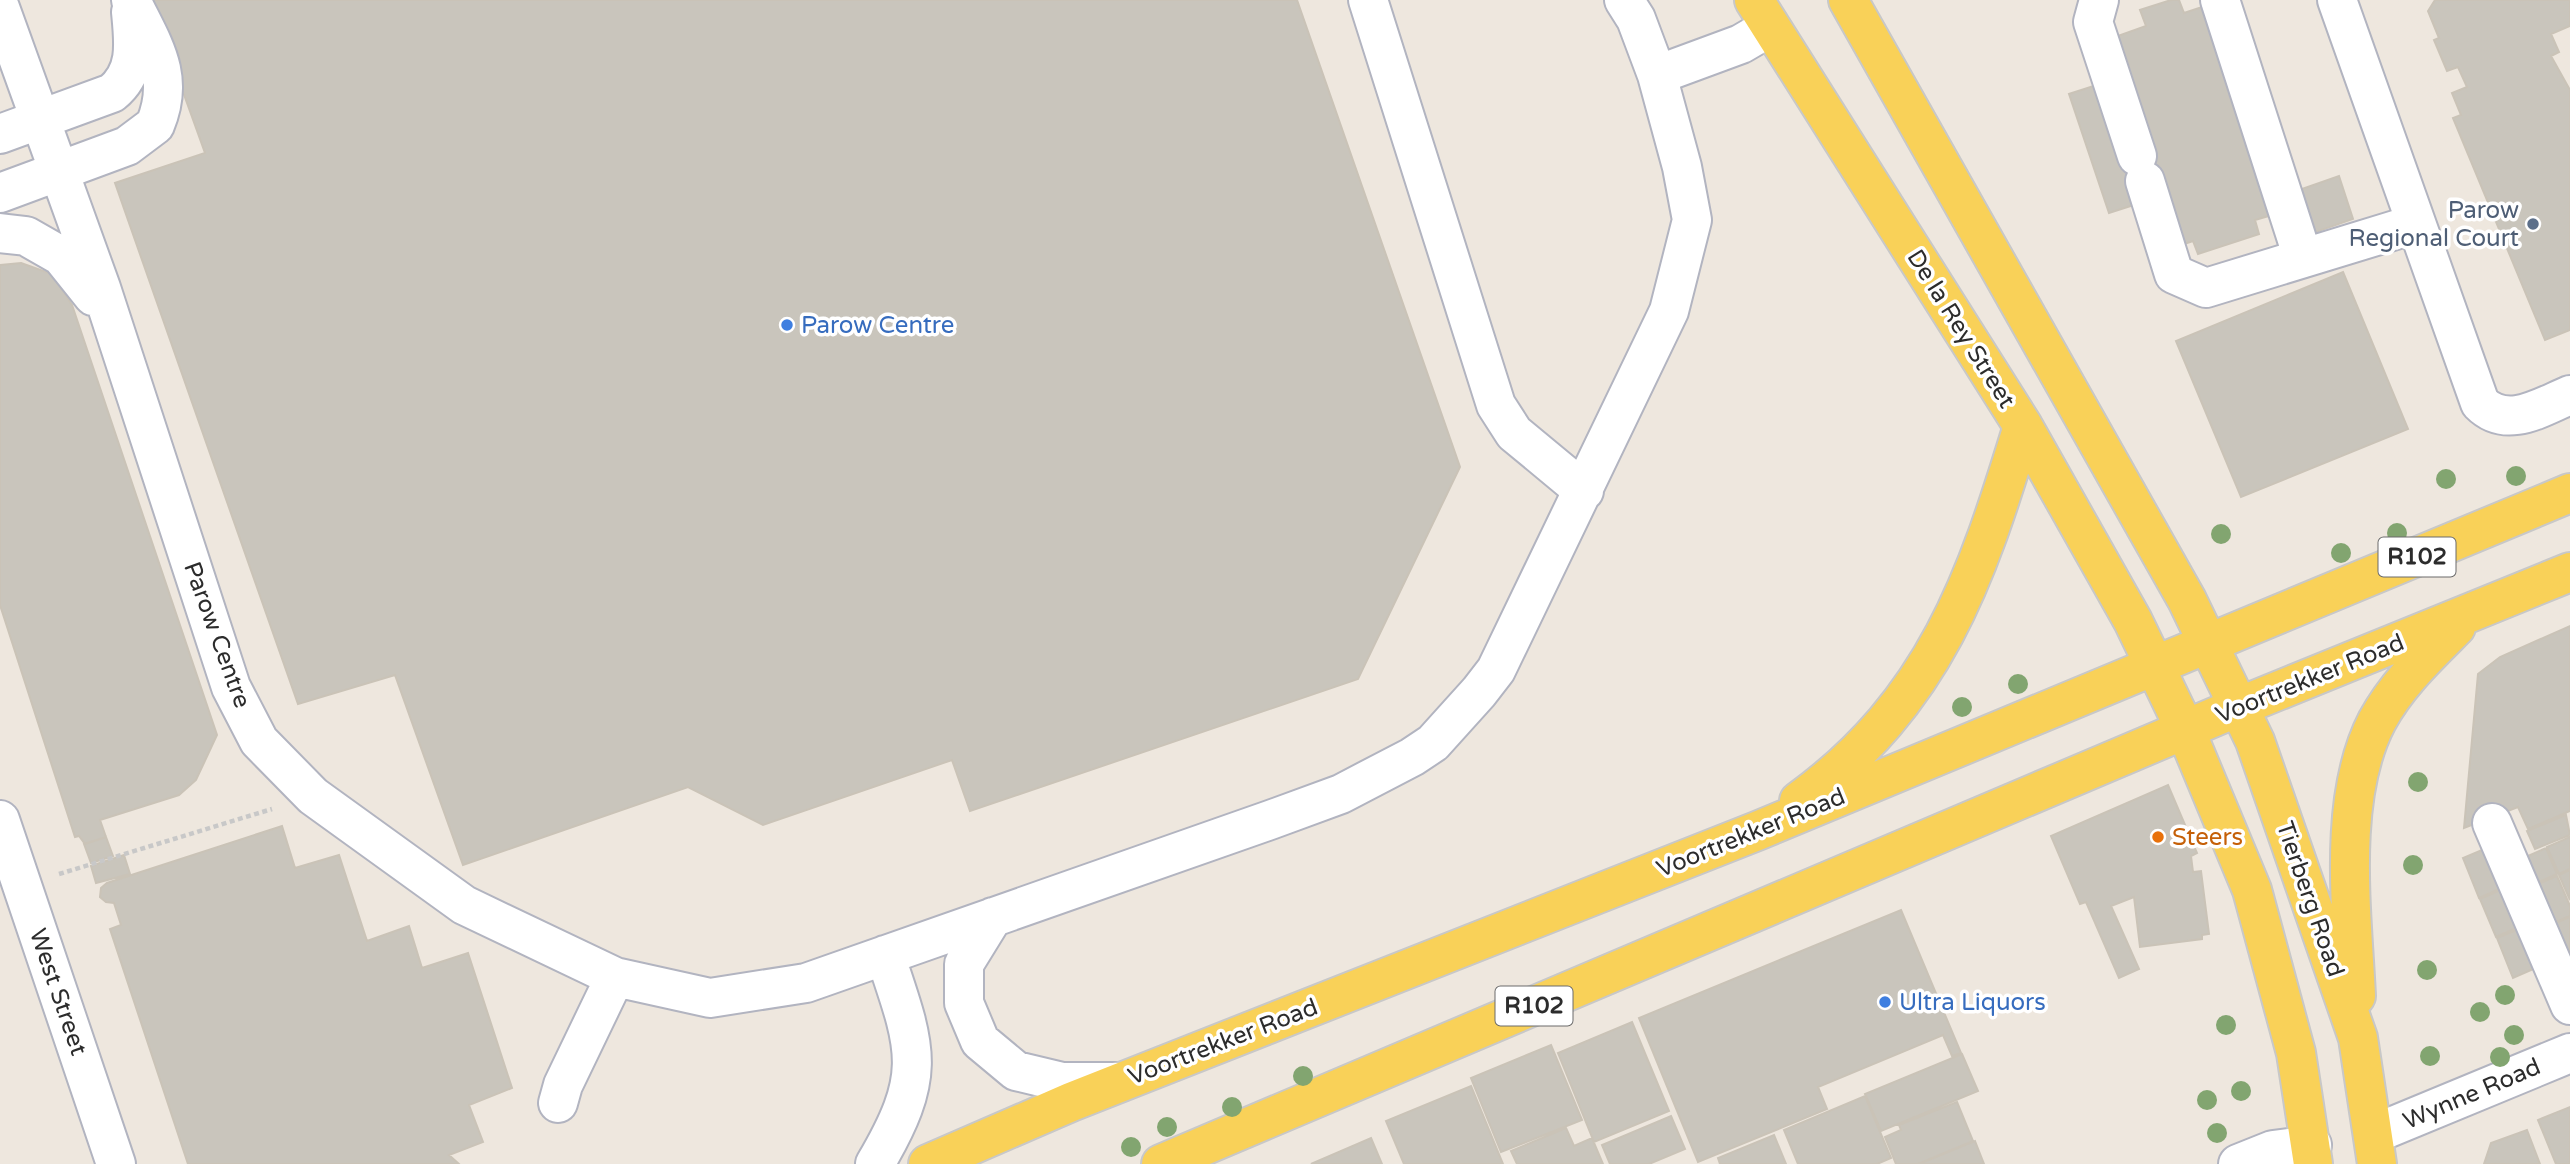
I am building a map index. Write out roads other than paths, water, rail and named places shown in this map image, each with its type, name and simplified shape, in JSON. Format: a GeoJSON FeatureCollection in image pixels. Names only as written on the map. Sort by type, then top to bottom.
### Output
{"type":"FeatureCollection","features":[{"type":"Feature","properties":{"kind":"main road"},"geometry":{"type":"LineString","coordinates":[[1848,0],[2180,588],[2208,644]]}},
{"type":"Feature","properties":{"kind":"main road","name":"De la Rey Street"},"geometry":{"type":"LineString","coordinates":[[1769,9],[2023,426],[2133,621],[2155,666]]}},
{"type":"Feature","properties":{"kind":"main road"},"geometry":{"type":"LineString","coordinates":[[1757,831],[1846,761],[1881,727],[1919,680],[1971,578],[1993,522],[2023,426]]}},
{"type":"Feature","properties":{"kind":"main road","name":"Voortrekker Road"},"geometry":{"type":"LineString","coordinates":[[928,1164],[1120,1082],[1757,831],[2570,493]]}},
{"type":"Feature","properties":{"kind":"main road","name":"Voortrekker Road"},"geometry":{"type":"LineString","coordinates":[[1161,1164],[2185,729],[2570,572]]}},
{"type":"Feature","properties":{"kind":"main road"},"geometry":{"type":"LineString","coordinates":[[2357,1038],[2351,887],[2354,803],[2361,760],[2377,721],[2401,685],[2467,615]]}},
{"type":"Feature","properties":{"kind":"main road","name":"Tierberg Road"},"geometry":{"type":"LineString","coordinates":[[2208,644],[2238,707],[2275,797],[2357,1038],[2375,1149]]}},
{"type":"Feature","properties":{"kind":"main road"},"geometry":{"type":"LineString","coordinates":[[2155,666],[2185,729],[2252,890],[2296,1053],[2313,1154]]}},
{"type":"Feature","properties":{"kind":"street"},"geometry":{"type":"LineString","coordinates":[[0,134],[112,93],[122,84],[131,69],[133,55],[131,0]]}},
{"type":"Feature","properties":{"kind":"street"},"geometry":{"type":"LineString","coordinates":[[0,193],[127,146],[155,125],[164,85],[162,62],[131,0]]}},
{"type":"Feature","properties":{"kind":"street"},"geometry":{"type":"LineString","coordinates":[[1368,0],[1501,415],[1521,440],[1584,491]]}},
{"type":"Feature","properties":{"kind":"street","name":"Parow Centre"},"geometry":{"type":"LineString","coordinates":[[0,8],[108,309],[230,687],[259,741],[313,796],[464,905],[615,977],[710,998],[806,982],[993,917],[1341,794],[1433,743],[1496,670],[1669,311],[1692,219],[1657,75],[1636,19],[1624,0]]}},
{"type":"Feature","properties":{"kind":"street"},"geometry":{"type":"LineString","coordinates":[[2099,0],[2093,22],[2174,274],[2206,288],[2414,223]]}},
{"type":"Feature","properties":{"kind":"street"},"geometry":{"type":"LineString","coordinates":[[2220,0],[2303,258]]}},
{"type":"Feature","properties":{"kind":"street"},"geometry":{"type":"LineString","coordinates":[[2337,0],[2480,403],[2489,412],[2503,417],[2519,416],[2570,395]]}},
{"type":"Feature","properties":{"kind":"street"},"geometry":{"type":"LineString","coordinates":[[1657,75],[1741,44],[1769,9]]}},
{"type":"Feature","properties":{"kind":"street"},"geometry":{"type":"LineString","coordinates":[[0,233],[26,236],[61,256],[88,291],[108,309]]}},
{"type":"Feature","properties":{"kind":"street","name":"West Street"},"geometry":{"type":"LineString","coordinates":[[0,820],[116,1164]]}},
{"type":"Feature","properties":{"kind":"street"},"geometry":{"type":"LineString","coordinates":[[2492,823],[2570,1005]]}},
{"type":"Feature","properties":{"kind":"street"},"geometry":{"type":"LineString","coordinates":[[993,917],[964,964],[964,1003],[979,1041],[1016,1071],[1062,1082],[1120,1082]]}},
{"type":"Feature","properties":{"kind":"street"},"geometry":{"type":"LineString","coordinates":[[875,1164],[907,1101],[914,1058],[906,1018],[885,955]]}},
{"type":"Feature","properties":{"kind":"street"},"geometry":{"type":"LineString","coordinates":[[830,974],[873,991],[906,1018]]}},
{"type":"Feature","properties":{"kind":"street"},"geometry":{"type":"LineString","coordinates":[[558,1103],[563,1085],[615,977]]}},
{"type":"Feature","properties":{"kind":"street","name":"Wynne Road"},"geometry":{"type":"LineString","coordinates":[[2375,1149],[2570,1054]]}},
{"type":"Feature","properties":{"kind":"street"},"geometry":{"type":"LineString","coordinates":[[2238,1164],[2273,1150],[2313,1154]]}},
{"type":"Feature","properties":{"kind":"place","name":"Parow Regional Court"},"geometry":{"type":"Point","coordinates":[2533,224]}},
{"type":"Feature","properties":{"kind":"place","name":"Parow Centre"},"geometry":{"type":"Point","coordinates":[787,325]}},
{"type":"Feature","properties":{"kind":"place","name":"Steers"},"geometry":{"type":"Point","coordinates":[2158,837]}},
{"type":"Feature","properties":{"kind":"place","name":"Ultra Liquors"},"geometry":{"type":"Point","coordinates":[1885,1002]}}]}
